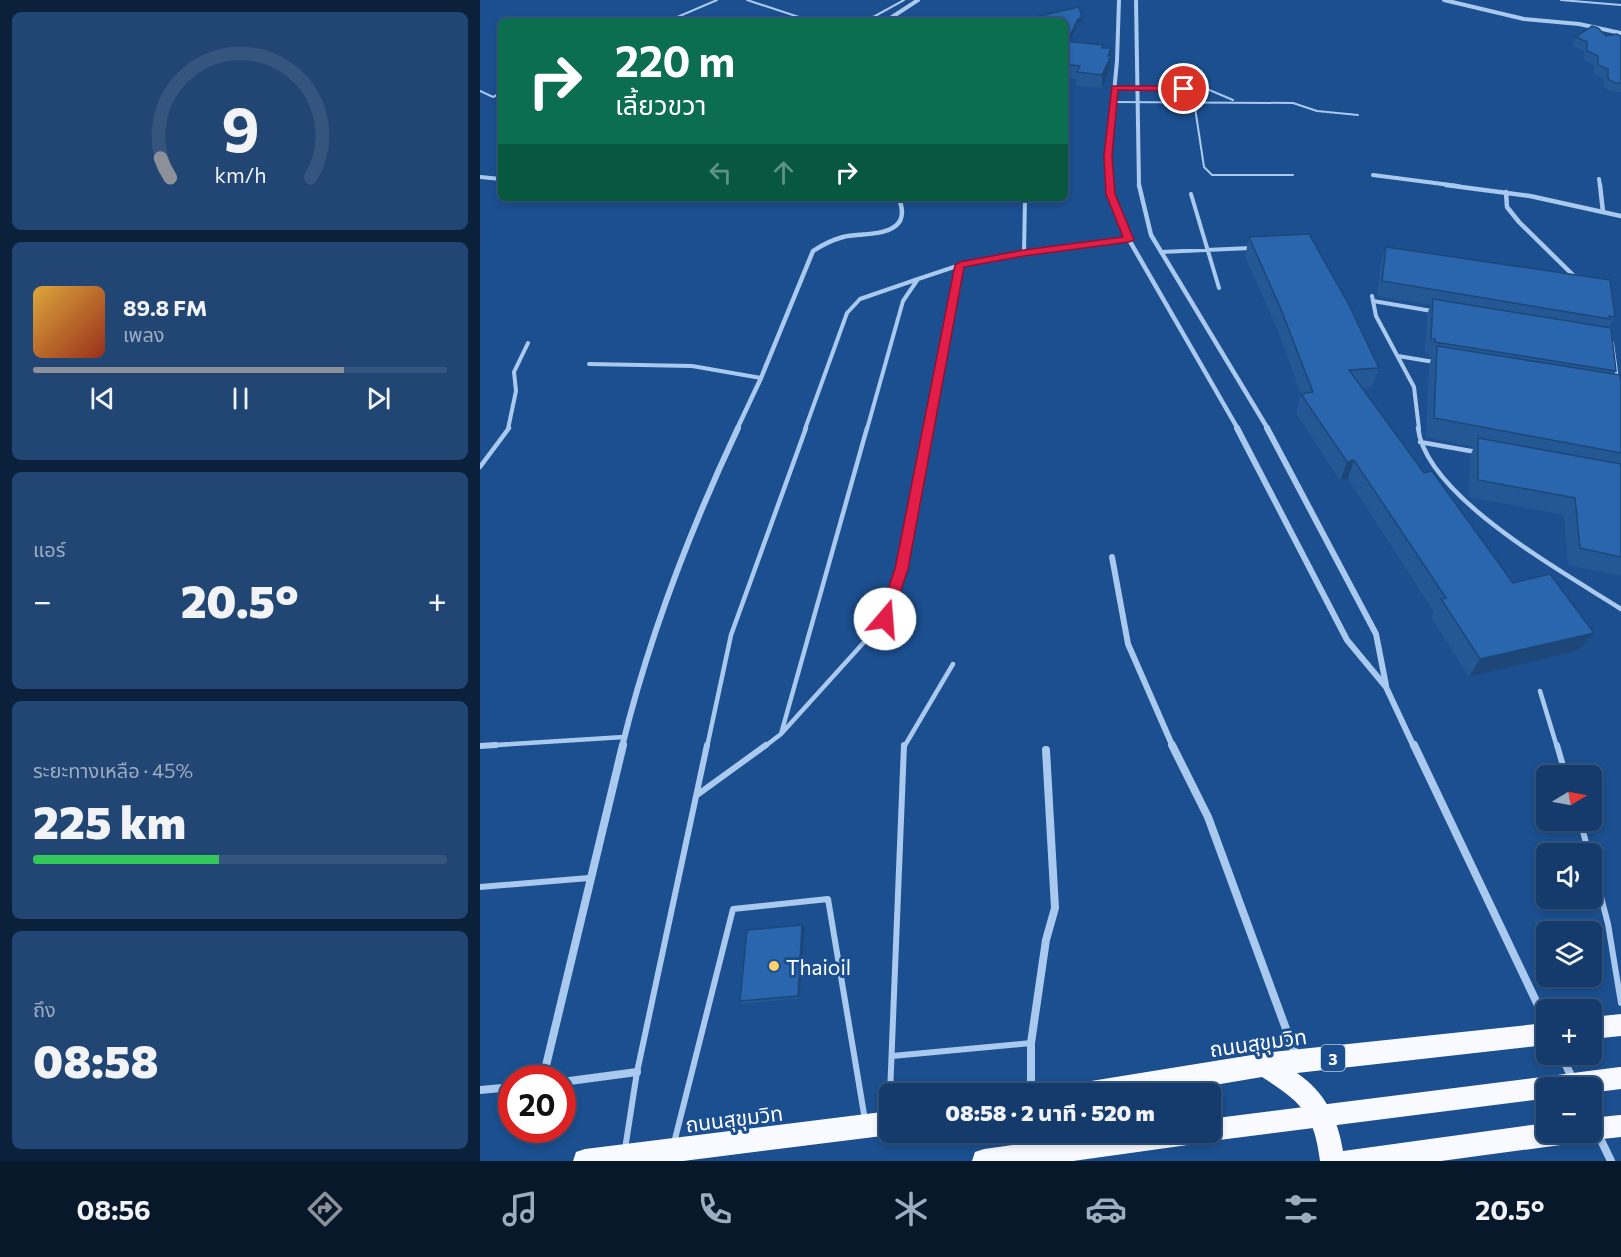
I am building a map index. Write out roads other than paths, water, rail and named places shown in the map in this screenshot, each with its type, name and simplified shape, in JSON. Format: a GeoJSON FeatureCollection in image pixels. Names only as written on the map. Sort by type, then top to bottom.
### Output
{"type":"FeatureCollection","features":[{"type":"Feature","properties":{"kind":"highway"},"geometry":{"type":"LineString","coordinates":[[1602,1027],[1621,1025]]}},
{"type":"Feature","properties":{"kind":"highway","name":"ถนนสุขุมวิท"},"geometry":{"type":"LineString","coordinates":[[1153,1083],[1264,1065],[1536,1035]]}},
{"type":"Feature","properties":{"kind":"highway"},"geometry":{"type":"LineString","coordinates":[[1264,1065],[1300,1087],[1319,1111],[1330,1139],[1332,1161]]}},
{"type":"Feature","properties":{"kind":"highway"},"geometry":{"type":"LineString","coordinates":[[1221,1129],[1621,1078]]}},
{"type":"Feature","properties":{"kind":"highway","name":"ถนนสุขุมวิท"},"geometry":{"type":"LineString","coordinates":[[585,1161],[879,1124]]}},
{"type":"Feature","properties":{"kind":"highway"},"geometry":{"type":"LineString","coordinates":[[1602,1129],[1621,1126]]}},
{"type":"Feature","properties":{"kind":"highway"},"geometry":{"type":"LineString","coordinates":[[1349,1161],[1536,1136]]}},
{"type":"Feature","properties":{"kind":"highway"},"geometry":{"type":"LineString","coordinates":[[984,1161],[1115,1143]]}},
{"type":"Feature","properties":{"kind":"street"},"geometry":{"type":"LineString","coordinates":[[891,18],[918,0]]}},
{"type":"Feature","properties":{"kind":"street"},"geometry":{"type":"LineString","coordinates":[[1119,0],[1108,156],[1110,194],[1129,240],[1253,456],[1347,640],[1386,687],[1536,1001]]}},
{"type":"Feature","properties":{"kind":"street"},"geometry":{"type":"LineString","coordinates":[[1136,0],[1136,101],[1140,195],[1151,235],[1297,481],[1376,634],[1386,687]]}},
{"type":"Feature","properties":{"kind":"street"},"geometry":{"type":"LineString","coordinates":[[1444,0],[1524,19],[1579,24],[1621,33]]}},
{"type":"Feature","properties":{"kind":"street"},"geometry":{"type":"LineString","coordinates":[[1373,175],[1506,192],[1621,216]]}},
{"type":"Feature","properties":{"kind":"street"},"geometry":{"type":"LineString","coordinates":[[480,177],[498,179]]}},
{"type":"Feature","properties":{"kind":"street"},"geometry":{"type":"LineString","coordinates":[[1599,179],[1603,212]]}},
{"type":"Feature","properties":{"kind":"street"},"geometry":{"type":"LineString","coordinates":[[1506,192],[1507,207],[1519,222],[1575,277]]}},
{"type":"Feature","properties":{"kind":"street"},"geometry":{"type":"LineString","coordinates":[[546,1065],[624,737],[664,602],[717,472],[761,378],[813,251],[825,243],[844,236],[878,233],[895,226],[902,218],[903,208],[900,201]]}},
{"type":"Feature","properties":{"kind":"street"},"geometry":{"type":"LineString","coordinates":[[1112,557],[1128,644],[1157,714],[1208,817],[1298,1062]]}},
{"type":"Feature","properties":{"kind":"street"},"geometry":{"type":"LineString","coordinates":[[1031,1083],[1031,1043],[1046,940],[1055,908],[1046,750]]}},
{"type":"Feature","properties":{"kind":"street"},"geometry":{"type":"LineString","coordinates":[[576,1080],[637,1072]]}},
{"type":"Feature","properties":{"kind":"street"},"geometry":{"type":"LineString","coordinates":[[480,1090],[498,1088]]}},
{"type":"Feature","properties":{"kind":"street"},"geometry":{"type":"LineString","coordinates":[[1602,1142],[1611,1161]]}},
{"type":"Feature","properties":{"kind":"lane"},"geometry":{"type":"LineString","coordinates":[[675,18],[717,0]]}},
{"type":"Feature","properties":{"kind":"lane"},"geometry":{"type":"LineString","coordinates":[[747,0],[802,18]]}},
{"type":"Feature","properties":{"kind":"lane"},"geometry":{"type":"LineString","coordinates":[[871,18],[904,0]]}},
{"type":"Feature","properties":{"kind":"lane"},"geometry":{"type":"LineString","coordinates":[[1561,0],[1621,5]]}},
{"type":"Feature","properties":{"kind":"lane"},"geometry":{"type":"LineString","coordinates":[[1114,87],[1208,89],[1236,101]]}},
{"type":"Feature","properties":{"kind":"lane"},"geometry":{"type":"LineString","coordinates":[[480,91],[492,97],[498,94]]}},
{"type":"Feature","properties":{"kind":"lane"},"geometry":{"type":"LineString","coordinates":[[1194,101],[1204,167],[1212,175],[1293,175]]}},
{"type":"Feature","properties":{"kind":"lane"},"geometry":{"type":"LineString","coordinates":[[1113,102],[1293,103],[1317,111],[1358,115]]}},
{"type":"Feature","properties":{"kind":"lane"},"geometry":{"type":"LineString","coordinates":[[1191,194],[1219,288]]}},
{"type":"Feature","properties":{"kind":"lane"},"geometry":{"type":"LineString","coordinates":[[1024,253],[1025,201]]}},
{"type":"Feature","properties":{"kind":"lane"},"geometry":{"type":"LineString","coordinates":[[623,1156],[637,1072],[731,635],[847,313],[860,299],[960,265],[1024,253],[1129,240]]}},
{"type":"Feature","properties":{"kind":"lane"},"geometry":{"type":"LineString","coordinates":[[1161,252],[1259,248]]}},
{"type":"Feature","properties":{"kind":"lane"},"geometry":{"type":"LineString","coordinates":[[696,795],[781,734],[885,619],[902,569],[960,265]]}},
{"type":"Feature","properties":{"kind":"lane"},"geometry":{"type":"LineString","coordinates":[[781,734],[903,301],[918,279]]}},
{"type":"Feature","properties":{"kind":"lane"},"geometry":{"type":"LineString","coordinates":[[1441,312],[1372,299],[1376,315],[1414,387],[1420,442],[1449,486],[1478,513],[1545,561],[1621,609]]}},
{"type":"Feature","properties":{"kind":"lane"},"geometry":{"type":"LineString","coordinates":[[1612,340],[1618,381]]}},
{"type":"Feature","properties":{"kind":"lane"},"geometry":{"type":"LineString","coordinates":[[480,467],[510,426],[516,391],[514,372],[528,343]]}},
{"type":"Feature","properties":{"kind":"lane"},"geometry":{"type":"LineString","coordinates":[[1398,356],[1445,363]]}},
{"type":"Feature","properties":{"kind":"lane"},"geometry":{"type":"LineString","coordinates":[[589,364],[692,366],[761,378]]}},
{"type":"Feature","properties":{"kind":"lane"},"geometry":{"type":"LineString","coordinates":[[1420,442],[1487,454]]}},
{"type":"Feature","properties":{"kind":"lane"},"geometry":{"type":"LineString","coordinates":[[891,1083],[904,743],[953,664]]}},
{"type":"Feature","properties":{"kind":"lane"},"geometry":{"type":"LineString","coordinates":[[1540,691],[1563,765]]}},
{"type":"Feature","properties":{"kind":"lane"},"geometry":{"type":"LineString","coordinates":[[480,746],[624,737]]}},
{"type":"Feature","properties":{"kind":"lane"},"geometry":{"type":"LineString","coordinates":[[480,887],[589,878]]}},
{"type":"Feature","properties":{"kind":"lane"},"geometry":{"type":"LineString","coordinates":[[672,1151],[733,909],[828,899],[879,1112]]}},
{"type":"Feature","properties":{"kind":"lane"},"geometry":{"type":"LineString","coordinates":[[1602,901],[1621,1003]]}},
{"type":"Feature","properties":{"kind":"lane"},"geometry":{"type":"LineString","coordinates":[[892,1056],[1031,1043]]}},
{"type":"Feature","properties":{"kind":"place","name":"Thaioil"},"geometry":{"type":"Point","coordinates":[774,966]}}]}
